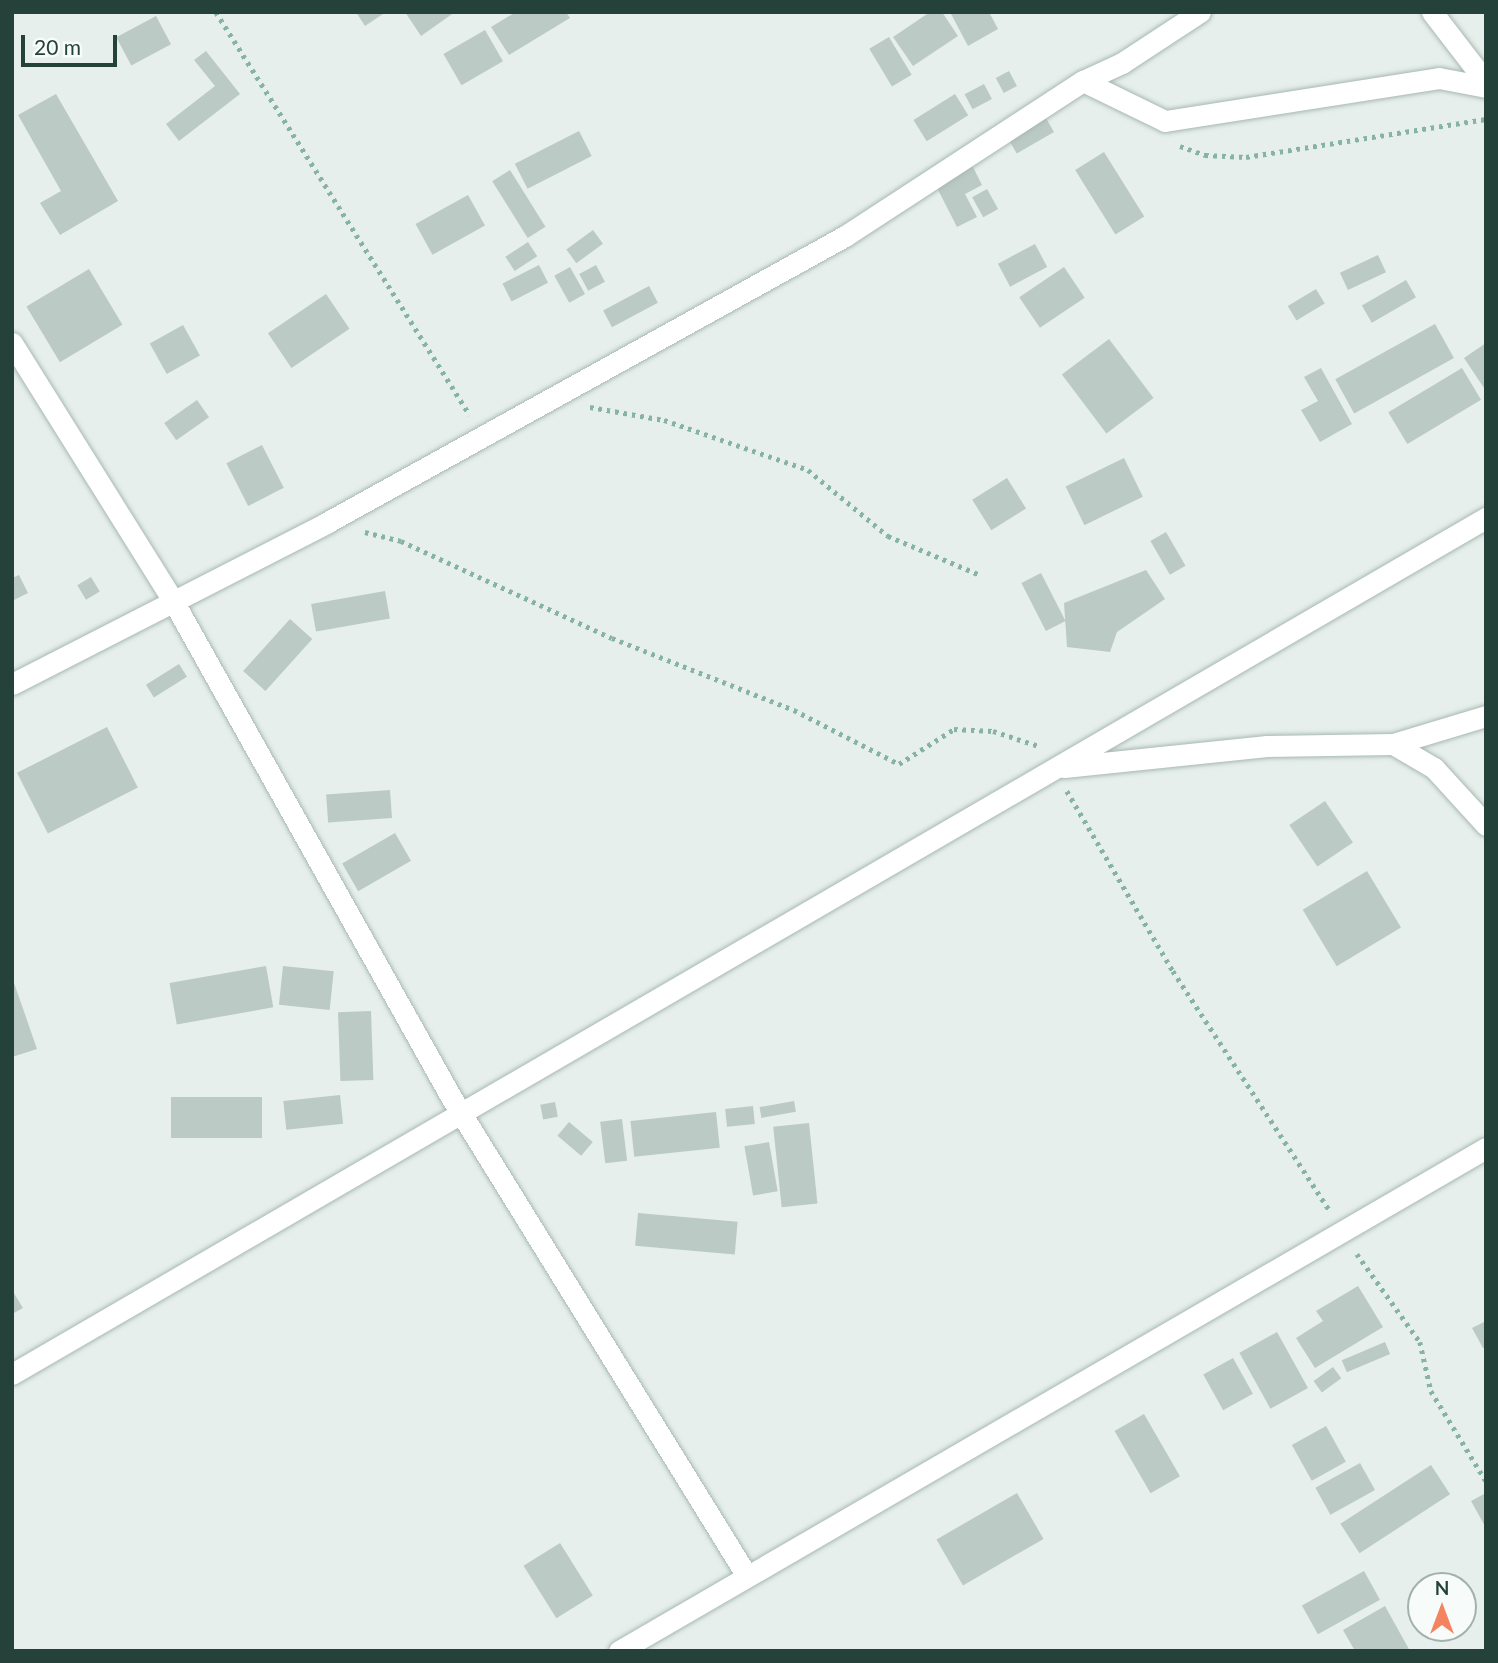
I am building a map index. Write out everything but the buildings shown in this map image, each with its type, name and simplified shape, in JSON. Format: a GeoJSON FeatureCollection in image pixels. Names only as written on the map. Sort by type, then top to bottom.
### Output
{"type":"FeatureCollection","features":[{"type":"Feature","properties":{"kind":"street"},"geometry":{"type":"LineString","coordinates":[[12,684],[172,598],[326,523],[845,236],[1083,81],[1122,63],[1200,12]]}},
{"type":"Feature","properties":{"kind":"street"},"geometry":{"type":"LineString","coordinates":[[1433,12],[1486,85]]}},
{"type":"Feature","properties":{"kind":"street"},"geometry":{"type":"LineString","coordinates":[[1083,81],[1166,121],[1439,78],[1486,85]]}},
{"type":"Feature","properties":{"kind":"street"},"geometry":{"type":"LineString","coordinates":[[12,343],[172,598],[461,1113],[747,1576]]}},
{"type":"Feature","properties":{"kind":"street"},"geometry":{"type":"LineString","coordinates":[[12,1374],[1486,518]]}},
{"type":"Feature","properties":{"kind":"street"},"geometry":{"type":"LineString","coordinates":[[1055,768],[1267,747],[1393,744],[1486,716]]}},
{"type":"Feature","properties":{"kind":"street"},"geometry":{"type":"LineString","coordinates":[[1393,744],[1434,768],[1486,825]]}},
{"type":"Feature","properties":{"kind":"street"},"geometry":{"type":"LineString","coordinates":[[619,1651],[1486,1148]]}},
{"type":"Feature","properties":{"kind":"path"},"geometry":{"type":"LineString","coordinates":[[216,12],[483,436]]}},
{"type":"Feature","properties":{"kind":"path"},"geometry":{"type":"LineString","coordinates":[[1176,144],[1205,155],[1246,157],[1486,118]]}},
{"type":"Feature","properties":{"kind":"path"},"geometry":{"type":"LineString","coordinates":[[568,389],[587,407],[664,420],[807,470],[888,536],[978,574]]}},
{"type":"Feature","properties":{"kind":"path"},"geometry":{"type":"LineString","coordinates":[[326,523],[401,541],[611,638],[794,710],[899,764],[954,729],[993,731],[1044,748],[1124,893],[1379,1291],[1420,1342],[1431,1391],[1486,1481]]}}]}
